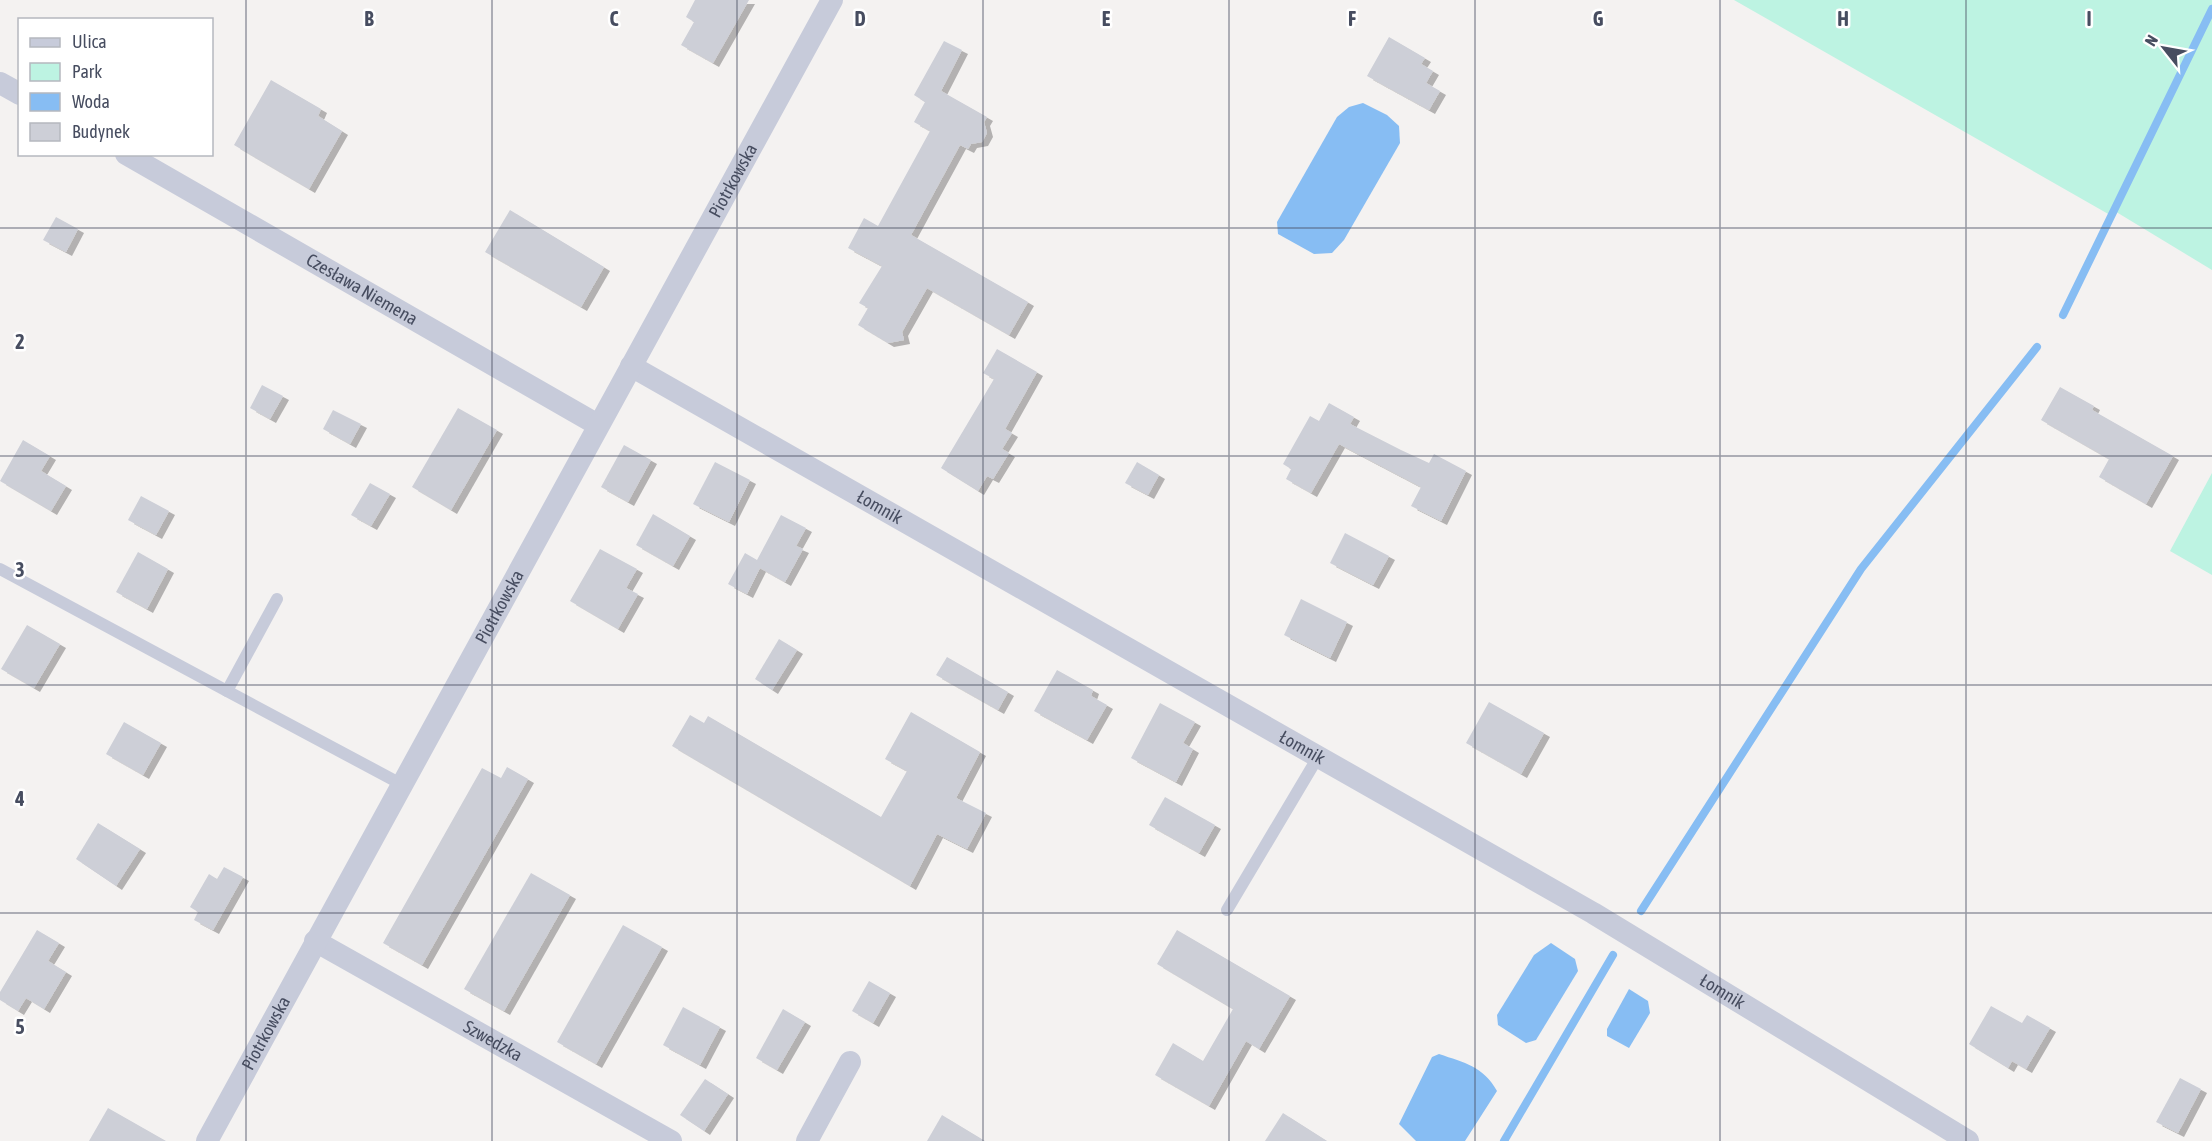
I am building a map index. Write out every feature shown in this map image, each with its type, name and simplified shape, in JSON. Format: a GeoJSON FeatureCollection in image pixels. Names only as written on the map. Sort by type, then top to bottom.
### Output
{"type":"FeatureCollection","features":[{"type":"Feature","properties":{"kind":"street","name":"Piotrkowska"},"geometry":{"type":"LineString","coordinates":[[207,1141],[832,0]]}},
{"type":"Feature","properties":{"kind":"street"},"geometry":{"type":"LineString","coordinates":[[0,83],[18,93]]}},
{"type":"Feature","properties":{"kind":"street","name":"Czesława Niemena"},"geometry":{"type":"LineString","coordinates":[[129,156],[598,425]]}},
{"type":"Feature","properties":{"kind":"street","name":"Łomnik"},"geometry":{"type":"LineString","coordinates":[[631,366],[1593,913],[1968,1141]]}},
{"type":"Feature","properties":{"kind":"street","name":"Szwedzka"},"geometry":{"type":"LineString","coordinates":[[315,941],[671,1141]]}},
{"type":"Feature","properties":{"kind":"street"},"geometry":{"type":"LineString","coordinates":[[807,1141],[850,1062]]}},
{"type":"Feature","properties":{"kind":"lane"},"geometry":{"type":"LineString","coordinates":[[0,569],[401,784]]}},
{"type":"Feature","properties":{"kind":"lane"},"geometry":{"type":"LineString","coordinates":[[227,691],[277,599]]}},
{"type":"Feature","properties":{"kind":"lane"},"geometry":{"type":"LineString","coordinates":[[1227,910],[1318,757]]}},
{"type":"Feature","properties":{"kind":"green space"},"geometry":{"type":"Polygon","coordinates":[[[1734,0],[2212,0],[2212,270],[2113,210],[2110,215],[1734,0]]]}},
{"type":"Feature","properties":{"kind":"green space"},"geometry":{"type":"Polygon","coordinates":[[[2212,473],[2212,575],[2170,551],[2212,473]]]}},
{"type":"Feature","properties":{"kind":"water"},"geometry":{"type":"Polygon","coordinates":[[[1363,103],[1387,115],[1399,126],[1400,143],[1344,240],[1332,253],[1314,254],[1278,234],[1277,222],[1337,117],[1349,107],[1363,103]]]}},
{"type":"Feature","properties":{"kind":"water"},"geometry":{"type":"Polygon","coordinates":[[[1551,943],[1575,959],[1578,971],[1536,1040],[1526,1043],[1498,1025],[1497,1015],[1534,955],[1551,943]]]}},
{"type":"Feature","properties":{"kind":"water"},"geometry":{"type":"Polygon","coordinates":[[[1629,989],[1648,1001],[1650,1013],[1629,1048],[1607,1036],[1607,1029],[1629,989]]]}},
{"type":"Feature","properties":{"kind":"water"},"geometry":{"type":"Polygon","coordinates":[[[1439,1054],[1472,1066],[1486,1076],[1497,1091],[1465,1141],[1416,1141],[1399,1124],[1432,1057],[1439,1054]]]}},
{"type":"Feature","properties":{"kind":"building"},"geometry":{"type":"Polygon","coordinates":[[[695,0],[749,0],[713,63],[681,45],[694,22],[686,17],[695,0]]]}},
{"type":"Feature","properties":{"kind":"building"},"geometry":{"type":"Polygon","coordinates":[[[1389,37],[1425,58],[1421,64],[1433,71],[1426,83],[1440,91],[1429,110],[1367,76],[1389,37]]]}},
{"type":"Feature","properties":{"kind":"building"},"geometry":{"type":"Polygon","coordinates":[[[944,41],[962,50],[941,91],[987,117],[984,122],[987,133],[982,142],[971,144],[968,149],[960,145],[911,235],[1028,302],[1009,335],[927,288],[902,332],[904,340],[888,343],[858,325],[868,308],[859,303],[882,266],[848,248],[864,218],[878,226],[930,131],[914,122],[925,102],[914,95],[944,41]]]}},
{"type":"Feature","properties":{"kind":"building"},"geometry":{"type":"Polygon","coordinates":[[[271,80],[321,109],[318,116],[342,131],[309,189],[234,145],[271,80]]]}},
{"type":"Feature","properties":{"kind":"building"},"geometry":{"type":"Polygon","coordinates":[[[510,210],[604,267],[581,307],[485,252],[510,210]]]}},
{"type":"Feature","properties":{"kind":"building"},"geometry":{"type":"Polygon","coordinates":[[[56,217],[78,229],[66,252],[43,240],[56,217]]]}},
{"type":"Feature","properties":{"kind":"building"},"geometry":{"type":"Polygon","coordinates":[[[997,349],[1037,372],[1005,429],[1012,433],[1002,449],[1009,453],[993,479],[987,476],[978,491],[941,468],[994,379],[983,373],[997,349]]]}},
{"type":"Feature","properties":{"kind":"building"},"geometry":{"type":"Polygon","coordinates":[[[262,385],[283,396],[270,419],[250,408],[262,385]]]}},
{"type":"Feature","properties":{"kind":"building"},"geometry":{"type":"Polygon","coordinates":[[[2060,387],[2094,406],[2092,410],[2173,456],[2146,504],[2099,477],[2109,459],[2041,420],[2060,387]]]}},
{"type":"Feature","properties":{"kind":"building"},"geometry":{"type":"Polygon","coordinates":[[[1329,403],[1354,417],[1350,424],[1401,450],[1429,463],[1434,454],[1466,471],[1441,521],[1411,506],[1421,487],[1339,444],[1311,493],[1286,479],[1291,469],[1283,464],[1310,416],[1319,421],[1329,403]]]}},
{"type":"Feature","properties":{"kind":"building"},"geometry":{"type":"Polygon","coordinates":[[[458,408],[497,430],[451,510],[412,487],[458,408]]]}},
{"type":"Feature","properties":{"kind":"building"},"geometry":{"type":"Polygon","coordinates":[[[333,410],[361,424],[350,444],[323,429],[333,410]]]}},
{"type":"Feature","properties":{"kind":"building"},"geometry":{"type":"Polygon","coordinates":[[[23,440],[50,456],[41,471],[66,486],[51,511],[0,481],[23,440]]]}},
{"type":"Feature","properties":{"kind":"building"},"geometry":{"type":"Polygon","coordinates":[[[624,445],[651,460],[628,502],[601,487],[624,445]]]}},
{"type":"Feature","properties":{"kind":"building"},"geometry":{"type":"Polygon","coordinates":[[[715,462],[750,480],[729,522],[693,504],[715,462]]]}},
{"type":"Feature","properties":{"kind":"building"},"geometry":{"type":"Polygon","coordinates":[[[1137,462],[1159,475],[1148,495],[1125,483],[1137,462]]]}},
{"type":"Feature","properties":{"kind":"building"},"geometry":{"type":"Polygon","coordinates":[[[370,483],[390,494],[371,526],[351,515],[370,483]]]}},
{"type":"Feature","properties":{"kind":"building"},"geometry":{"type":"Polygon","coordinates":[[[141,496],[169,511],[156,535],[128,520],[141,496]]]}},
{"type":"Feature","properties":{"kind":"building"},"geometry":{"type":"Polygon","coordinates":[[[653,514],[690,536],[673,566],[636,545],[653,514]]]}},
{"type":"Feature","properties":{"kind":"building"},"geometry":{"type":"Polygon","coordinates":[[[781,515],[806,528],[796,546],[803,549],[785,582],[760,568],[747,594],[728,584],[745,553],[757,560],[781,515]]]}},
{"type":"Feature","properties":{"kind":"building"},"geometry":{"type":"Polygon","coordinates":[[[1345,533],[1389,556],[1373,585],[1330,563],[1345,533]]]}},
{"type":"Feature","properties":{"kind":"building"},"geometry":{"type":"Polygon","coordinates":[[[600,549],[637,569],[626,588],[638,594],[618,629],[570,601],[600,549]]]}},
{"type":"Feature","properties":{"kind":"building"},"geometry":{"type":"Polygon","coordinates":[[[138,552],[168,569],[147,609],[116,592],[138,552]]]}},
{"type":"Feature","properties":{"kind":"building"},"geometry":{"type":"Polygon","coordinates":[[[1301,599],[1347,622],[1330,658],[1284,635],[1301,599]]]}},
{"type":"Feature","properties":{"kind":"building"},"geometry":{"type":"Polygon","coordinates":[[[27,625],[60,644],[34,688],[1,669],[27,625]]]}},
{"type":"Feature","properties":{"kind":"building"},"geometry":{"type":"Polygon","coordinates":[[[779,639],[797,650],[772,690],[755,679],[779,639]]]}},
{"type":"Feature","properties":{"kind":"building"},"geometry":{"type":"Polygon","coordinates":[[[947,657],[1008,692],[998,710],[936,675],[947,657]]]}},
{"type":"Feature","properties":{"kind":"building"},"geometry":{"type":"Polygon","coordinates":[[[1057,670],[1093,690],[1091,696],[1107,705],[1087,740],[1034,711],[1057,670]]]}},
{"type":"Feature","properties":{"kind":"building"},"geometry":{"type":"Polygon","coordinates":[[[1489,702],[1544,733],[1521,774],[1466,743],[1489,702]]]}},
{"type":"Feature","properties":{"kind":"building"},"geometry":{"type":"Polygon","coordinates":[[[1160,703],[1195,722],[1183,743],[1193,749],[1176,782],[1131,758],[1160,703]]]}},
{"type":"Feature","properties":{"kind":"building"},"geometry":{"type":"Polygon","coordinates":[[[911,712],[980,752],[956,798],[986,813],[967,849],[937,834],[910,886],[672,746],[690,715],[704,723],[708,716],[881,817],[907,771],[885,759],[911,712]]]}},
{"type":"Feature","properties":{"kind":"building"},"geometry":{"type":"Polygon","coordinates":[[[124,722],[161,743],[143,775],[106,754],[124,722]]]}},
{"type":"Feature","properties":{"kind":"building"},"geometry":{"type":"Polygon","coordinates":[[[507,767],[528,779],[422,965],[383,943],[482,768],[501,778],[507,767]]]}},
{"type":"Feature","properties":{"kind":"building"},"geometry":{"type":"Polygon","coordinates":[[[1165,797],[1215,825],[1199,853],[1149,825],[1165,797]]]}},
{"type":"Feature","properties":{"kind":"building"},"geometry":{"type":"Polygon","coordinates":[[[98,823],[140,849],[116,886],[76,859],[98,823]]]}},
{"type":"Feature","properties":{"kind":"building"},"geometry":{"type":"Polygon","coordinates":[[[224,867],[243,877],[213,930],[194,920],[198,912],[190,907],[209,874],[217,879],[224,867]]]}},
{"type":"Feature","properties":{"kind":"building"},"geometry":{"type":"Polygon","coordinates":[[[531,873],[570,895],[504,1011],[464,989],[531,873]]]}},
{"type":"Feature","properties":{"kind":"building"},"geometry":{"type":"Polygon","coordinates":[[[623,925],[662,947],[596,1064],[557,1042],[623,925]]]}},
{"type":"Feature","properties":{"kind":"building"},"geometry":{"type":"Polygon","coordinates":[[[37,930],[59,943],[48,961],[66,972],[44,1009],[26,998],[18,1011],[0,1000],[0,992],[37,930]]]}},
{"type":"Feature","properties":{"kind":"building"},"geometry":{"type":"Polygon","coordinates":[[[1177,930],[1290,996],[1259,1049],[1246,1041],[1209,1106],[1155,1075],[1173,1043],[1203,1061],[1233,1009],[1157,964],[1177,930]]]}},
{"type":"Feature","properties":{"kind":"building"},"geometry":{"type":"Polygon","coordinates":[[[869,981],[890,993],[873,1023],[852,1011],[869,981]]]}},
{"type":"Feature","properties":{"kind":"building"},"geometry":{"type":"Polygon","coordinates":[[[1991,1006],[2022,1023],[2027,1015],[2050,1028],[2026,1069],[2012,1061],[2008,1068],[1969,1044],[1991,1006]]]}},
{"type":"Feature","properties":{"kind":"building"},"geometry":{"type":"Polygon","coordinates":[[[683,1007],[720,1027],[700,1065],[663,1045],[683,1007]]]}},
{"type":"Feature","properties":{"kind":"building"},"geometry":{"type":"Polygon","coordinates":[[[783,1009],[805,1022],[777,1070],[756,1058],[783,1009]]]}},
{"type":"Feature","properties":{"kind":"building"},"geometry":{"type":"Polygon","coordinates":[[[2180,1078],[2201,1089],[2178,1133],[2156,1122],[2180,1078]]]}},
{"type":"Feature","properties":{"kind":"building"},"geometry":{"type":"Polygon","coordinates":[[[705,1079],[728,1094],[704,1131],[680,1115],[705,1079]]]}},
{"type":"Feature","properties":{"kind":"building"},"geometry":{"type":"Polygon","coordinates":[[[108,1108],[166,1141],[89,1141],[108,1108]]]}},
{"type":"Feature","properties":{"kind":"building"},"geometry":{"type":"Polygon","coordinates":[[[1283,1113],[1327,1141],[1265,1141],[1283,1113]]]}},
{"type":"Feature","properties":{"kind":"building"},"geometry":{"type":"Polygon","coordinates":[[[942,1115],[985,1141],[927,1141],[942,1115]]]}},
{"type":"Feature","properties":{"kind":"waterway"},"geometry":{"type":"LineString","coordinates":[[2063,315],[2212,9]]}},
{"type":"Feature","properties":{"kind":"waterway"},"geometry":{"type":"LineString","coordinates":[[1641,911],[1861,569],[2037,347]]}},
{"type":"Feature","properties":{"kind":"waterway"},"geometry":{"type":"LineString","coordinates":[[1504,1141],[1613,955]]}}]}
